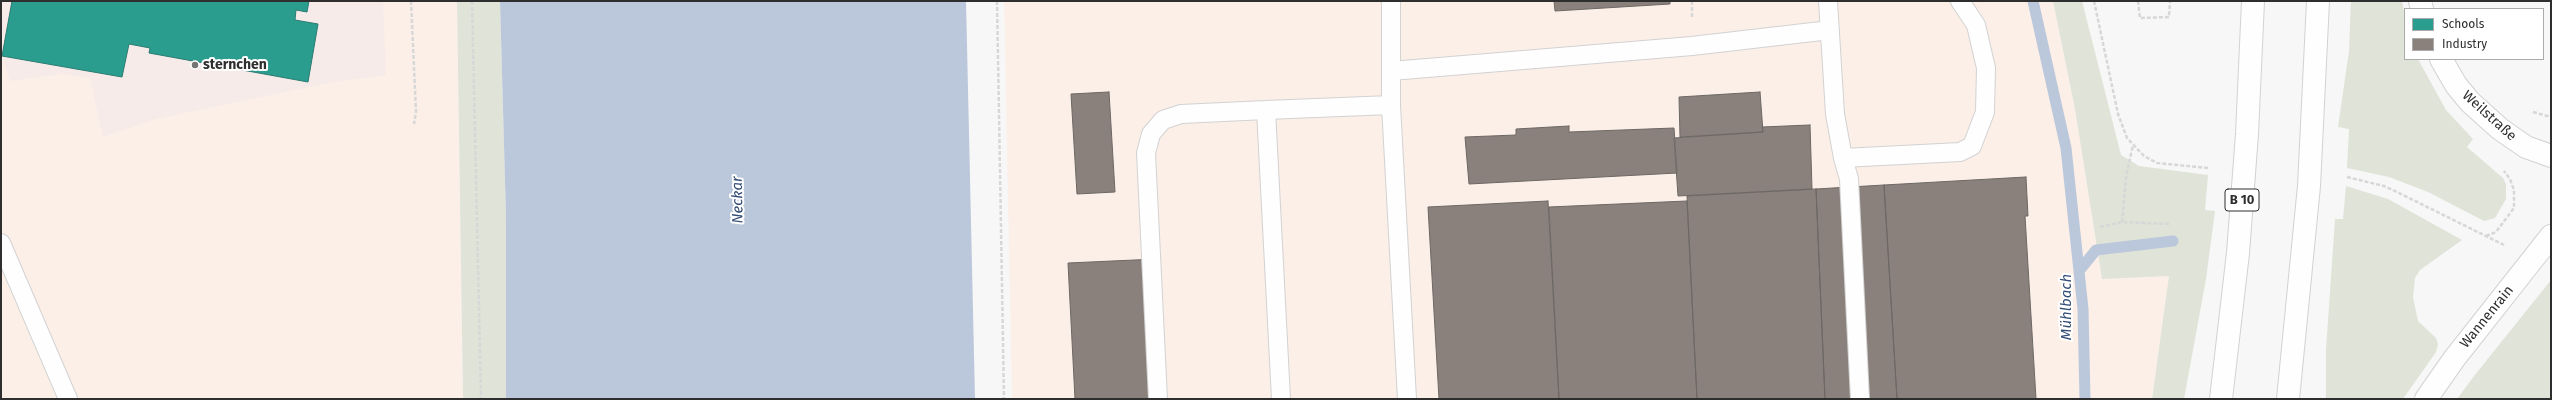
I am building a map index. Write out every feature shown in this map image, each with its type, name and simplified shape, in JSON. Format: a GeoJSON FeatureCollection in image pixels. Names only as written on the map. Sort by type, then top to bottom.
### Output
{"type":"FeatureCollection","features":[{"type":"Feature","properties":{"kind":"main road","name":"B 10"},"geometry":{"type":"LineString","coordinates":[[2221,399],[2238,253],[2247,134],[2253,1]]}},
{"type":"Feature","properties":{"kind":"main road"},"geometry":{"type":"LineString","coordinates":[[2288,399],[2309,186],[2318,1]]}},
{"type":"Feature","properties":{"kind":"main road","name":"Weilstraße"},"geometry":{"type":"LineString","coordinates":[[2441,60],[2456,85],[2470,102],[2500,129],[2526,147],[2551,156]]}},
{"type":"Feature","properties":{"kind":"main road","name":"Wannenrain"},"geometry":{"type":"LineString","coordinates":[[2426,399],[2454,359],[2551,236]]}},
{"type":"Feature","properties":{"kind":"lane"},"geometry":{"type":"LineString","coordinates":[[1391,1],[1391,105],[1407,399]]}},
{"type":"Feature","properties":{"kind":"lane"},"geometry":{"type":"LineString","coordinates":[[1828,1],[1835,114],[1843,158],[1849,179],[1860,399]]}},
{"type":"Feature","properties":{"kind":"lane"},"geometry":{"type":"LineString","coordinates":[[1843,158],[1960,152],[1972,146],[1985,112],[1986,68],[1976,25],[1960,1]]}},
{"type":"Feature","properties":{"kind":"lane"},"geometry":{"type":"LineString","coordinates":[[1391,71],[1692,46],[1830,30]]}},
{"type":"Feature","properties":{"kind":"lane"},"geometry":{"type":"LineString","coordinates":[[1158,399],[1146,153],[1150,134],[1163,120],[1176,115],[1391,105]]}},
{"type":"Feature","properties":{"kind":"lane"},"geometry":{"type":"LineString","coordinates":[[1266,110],[1281,399]]}},
{"type":"Feature","properties":{"kind":"lane"},"geometry":{"type":"LineString","coordinates":[[1,243],[68,399]]}},
{"type":"Feature","properties":{"kind":"path"},"geometry":{"type":"LineString","coordinates":[[412,1],[416,112],[414,124]]}},
{"type":"Feature","properties":{"kind":"path"},"geometry":{"type":"LineString","coordinates":[[472,1],[481,399]]}},
{"type":"Feature","properties":{"kind":"path"},"geometry":{"type":"LineString","coordinates":[[997,1],[1004,399]]}},
{"type":"Feature","properties":{"kind":"path"},"geometry":{"type":"LineString","coordinates":[[2094,1],[2118,114],[2127,138],[2144,156],[2157,163],[2208,168]]}},
{"type":"Feature","properties":{"kind":"path"},"geometry":{"type":"LineString","coordinates":[[2138,1],[2140,18],[2169,17],[2170,1]]}},
{"type":"Feature","properties":{"kind":"path"},"geometry":{"type":"LineString","coordinates":[[2527,110],[2551,117]]}},
{"type":"Feature","properties":{"kind":"path"},"geometry":{"type":"LineString","coordinates":[[2122,222],[2126,177],[2133,145]]}},
{"type":"Feature","properties":{"kind":"path"},"geometry":{"type":"LineString","coordinates":[[2484,236],[2493,235],[2514,208],[2515,197],[2512,183],[2500,168]]}},
{"type":"Feature","properties":{"kind":"path"},"geometry":{"type":"LineString","coordinates":[[2347,177],[2389,188],[2484,236],[2534,259]]}},
{"type":"Feature","properties":{"kind":"path"},"geometry":{"type":"LineString","coordinates":[[2100,227],[2122,222],[2169,224]]}},
{"type":"Feature","properties":{"kind":"shaded area"},"geometry":{"type":"Polygon","coordinates":[[[1,1],[457,1],[463,399],[1,399],[1,1]]]}},
{"type":"Feature","properties":{"kind":"shaded area","name":"sternchen"},"geometry":{"type":"Polygon","coordinates":[[[1,1],[383,1],[386,75],[328,83],[156,119],[103,137],[90,78],[62,74],[10,81],[2,56],[5,43],[1,26],[1,1]]]}},
{"type":"Feature","properties":{"kind":"shaded area"},"geometry":{"type":"Polygon","coordinates":[[[457,1],[500,1],[506,217],[506,399],[463,399],[457,1]]]}},
{"type":"Feature","properties":{"kind":"shaded area"},"geometry":{"type":"Polygon","coordinates":[[[1004,1],[2053,1],[2075,109],[2102,279],[2169,276],[2152,399],[1012,399],[1004,1]]]}},
{"type":"Feature","properties":{"kind":"shaded area"},"geometry":{"type":"Polygon","coordinates":[[[2053,1],[2082,1],[2121,155],[2139,166],[2208,175],[2205,210],[2215,211],[2206,279],[2184,399],[2152,399],[2169,276],[2102,279],[2075,109],[2053,1]]]}},
{"type":"Feature","properties":{"kind":"shaded area"},"geometry":{"type":"Polygon","coordinates":[[[2351,1],[2402,1],[2404,12],[2404,60],[2419,60],[2446,110],[2473,139],[2467,147],[2503,178],[2506,184],[2506,199],[2495,218],[2484,221],[2428,192],[2389,177],[2347,168],[2349,129],[2338,127],[2349,51],[2351,1]]]}},
{"type":"Feature","properties":{"kind":"shaded area"},"geometry":{"type":"Polygon","coordinates":[[[2346,186],[2388,199],[2462,240],[2420,270],[2415,278],[2413,297],[2418,321],[2436,338],[2438,344],[2436,352],[2403,399],[2326,399],[2326,350],[2335,219],[2343,219],[2346,186]]]}},
{"type":"Feature","properties":{"kind":"shaded area"},"geometry":{"type":"Polygon","coordinates":[[[2551,280],[2551,399],[2457,399],[2474,376],[2551,280]]]}},
{"type":"Feature","properties":{"kind":"water","name":"Neckar"},"geometry":{"type":"Polygon","coordinates":[[[500,1],[966,1],[975,399],[506,399],[506,217],[500,1]]]}},
{"type":"Feature","properties":{"kind":"building: Schools","name":"sternchen"},"geometry":{"type":"Polygon","coordinates":[[[12,1],[309,1],[307,12],[296,10],[295,20],[318,24],[308,82],[149,53],[150,48],[129,44],[122,77],[2,56],[12,1]]]}},
{"type":"Feature","properties":{"kind":"building: Industry"},"geometry":{"type":"Polygon","coordinates":[[[1554,1],[1670,1],[1670,4],[1555,11],[1554,1]]]}},
{"type":"Feature","properties":{"kind":"building: Industry"},"geometry":{"type":"Polygon","coordinates":[[[1109,92],[1115,192],[1077,194],[1071,94],[1109,92]]]}},
{"type":"Feature","properties":{"kind":"building: Industry"},"geometry":{"type":"Polygon","coordinates":[[[1760,92],[1763,132],[1680,137],[1679,97],[1760,92]]]}},
{"type":"Feature","properties":{"kind":"building: Industry"},"geometry":{"type":"Polygon","coordinates":[[[1810,125],[1812,189],[1678,196],[1674,138],[1763,132],[1762,127],[1810,125]]]}},
{"type":"Feature","properties":{"kind":"building: Industry"},"geometry":{"type":"Polygon","coordinates":[[[1569,126],[1569,132],[1674,128],[1677,173],[1469,184],[1465,137],[1516,135],[1516,129],[1569,126]]]}},
{"type":"Feature","properties":{"kind":"building: Industry"},"geometry":{"type":"Polygon","coordinates":[[[2026,177],[2028,216],[2025,216],[2036,399],[1897,399],[1884,185],[2026,177]]]}},
{"type":"Feature","properties":{"kind":"building: Industry"},"geometry":{"type":"Polygon","coordinates":[[[1884,185],[1897,399],[1825,399],[1816,189],[1884,185]]]}},
{"type":"Feature","properties":{"kind":"building: Industry"},"geometry":{"type":"Polygon","coordinates":[[[1816,189],[1825,399],[1697,399],[1687,196],[1816,189]]]}},
{"type":"Feature","properties":{"kind":"building: Industry"},"geometry":{"type":"Polygon","coordinates":[[[1548,201],[1559,399],[1439,399],[1428,207],[1548,201]]]}},
{"type":"Feature","properties":{"kind":"building: Industry"},"geometry":{"type":"Polygon","coordinates":[[[1687,201],[1697,399],[1559,399],[1549,207],[1687,201]]]}},
{"type":"Feature","properties":{"kind":"building: Industry"},"geometry":{"type":"Polygon","coordinates":[[[1157,259],[1164,399],[1075,399],[1068,263],[1157,259]]]}},
{"type":"Feature","properties":{"kind":"waterway"},"geometry":{"type":"LineString","coordinates":[[2033,1],[2066,148],[2083,309],[2085,399]]}},
{"type":"Feature","properties":{"kind":"waterway","name":"Mühlbach"},"geometry":{"type":"LineString","coordinates":[[2079,271],[2096,250],[2173,241]]}},
{"type":"Feature","properties":{"kind":"place","name":"sternchen"},"geometry":{"type":"Point","coordinates":[195,65]}}]}
